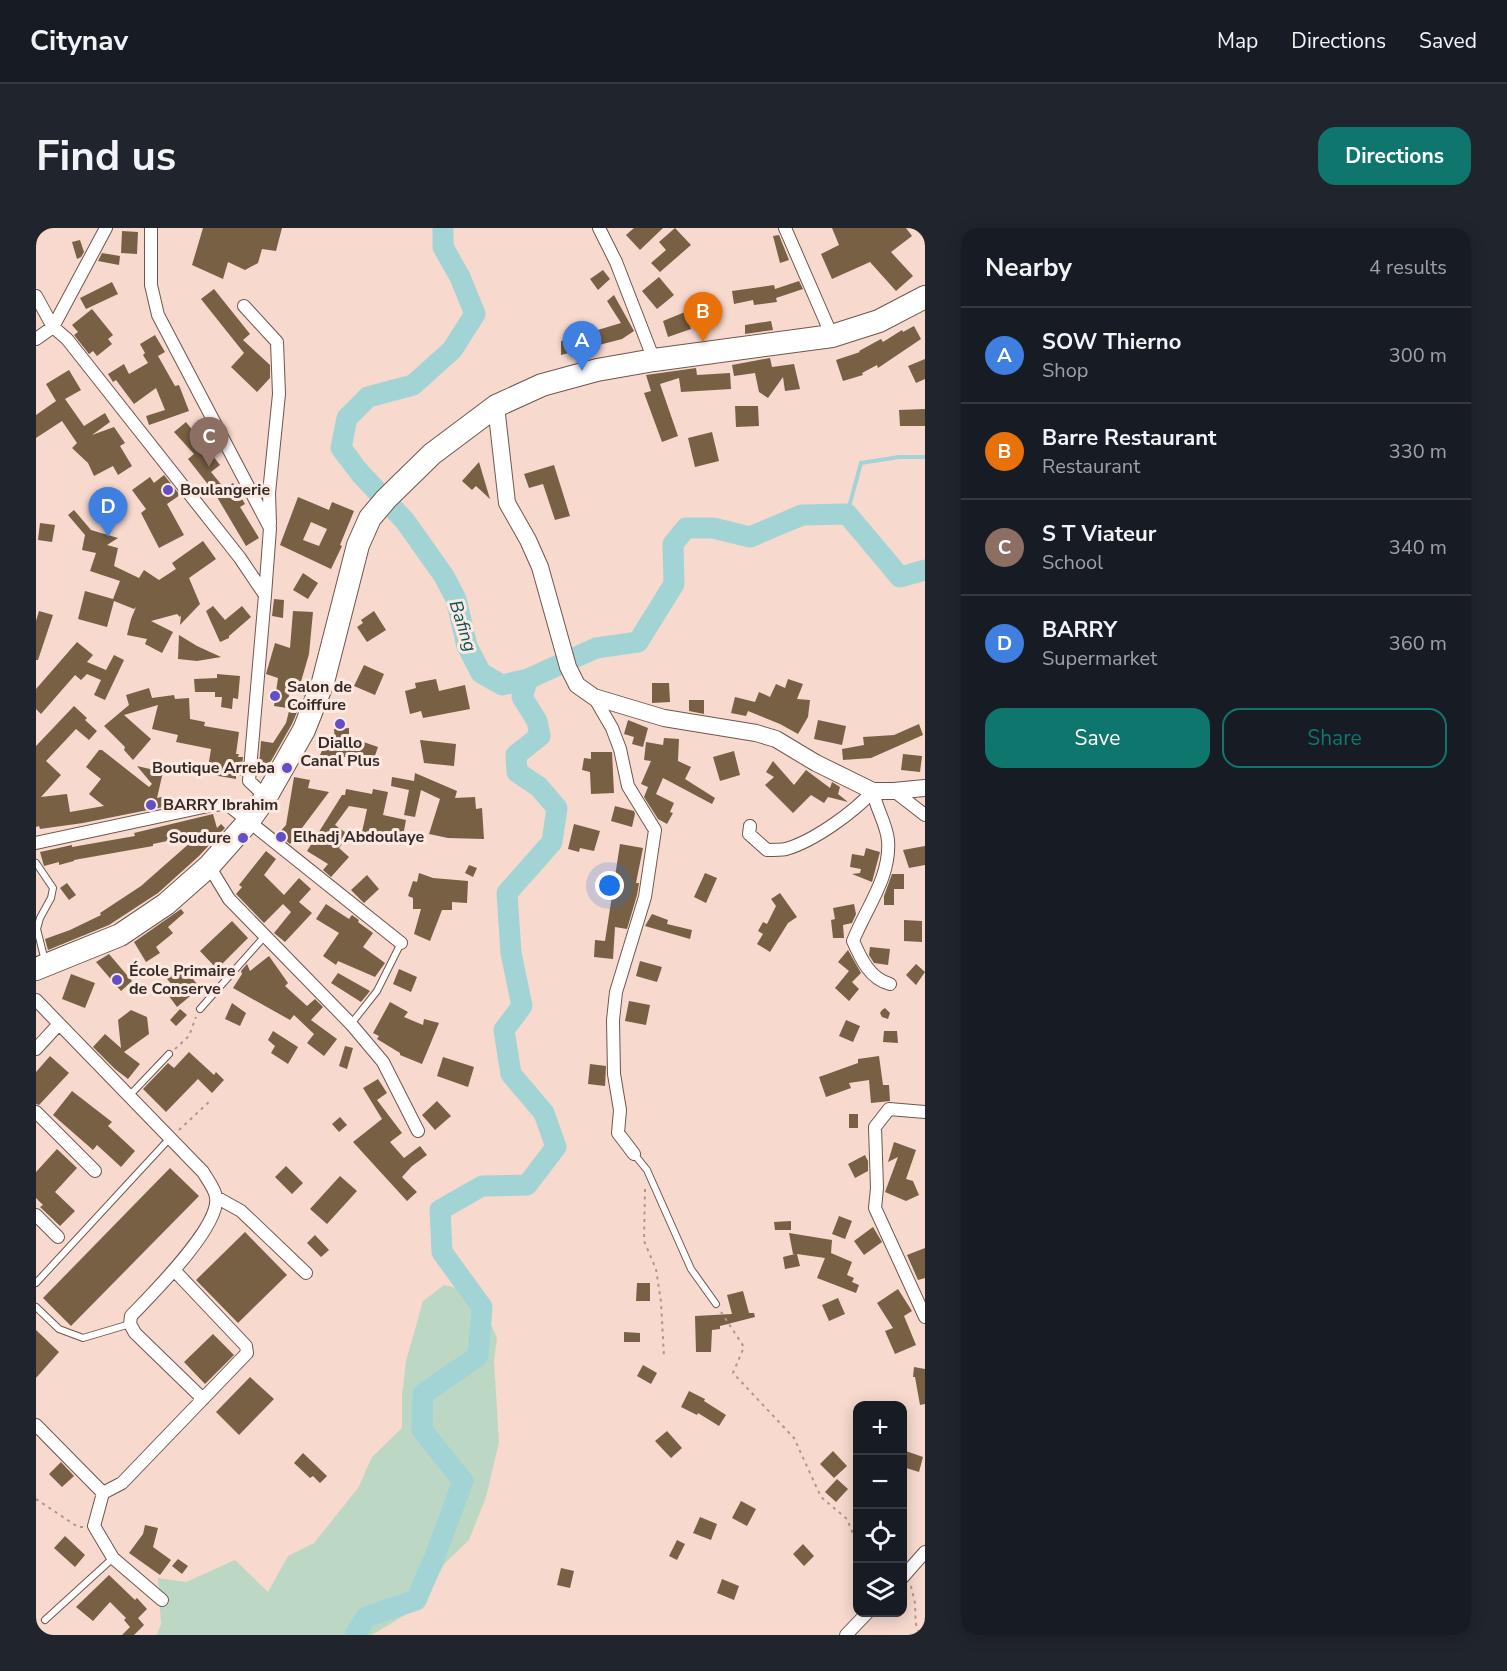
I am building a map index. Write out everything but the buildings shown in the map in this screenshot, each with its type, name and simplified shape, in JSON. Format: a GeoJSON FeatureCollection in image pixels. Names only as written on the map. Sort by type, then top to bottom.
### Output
{"type":"FeatureCollection","features":[{"type":"Feature","properties":{"kind":"highway"},"geometry":{"type":"LineString","coordinates":[[41,967],[120,935],[166,904],[209,866],[248,822],[266,797],[304,730],[323,682],[358,545],[370,518],[432,454],[496,406],[542,385],[597,370],[654,360],[832,336],[879,321],[925,297]]}},
{"type":"Feature","properties":{"kind":"main road"},"geometry":{"type":"LineString","coordinates":[[496,406],[507,503],[540,567],[568,667],[577,685],[594,697],[664,718],[756,733],[776,740],[873,791],[925,788]]}},
{"type":"Feature","properties":{"kind":"street"},"geometry":{"type":"LineString","coordinates":[[36,339],[53,327],[106,228]]}},
{"type":"Feature","properties":{"kind":"street"},"geometry":{"type":"LineString","coordinates":[[152,228],[151,285],[158,315],[270,528]]}},
{"type":"Feature","properties":{"kind":"street"},"geometry":{"type":"LineString","coordinates":[[598,228],[616,262],[654,360]]}},
{"type":"Feature","properties":{"kind":"street"},"geometry":{"type":"LineString","coordinates":[[785,228],[832,336]]}},
{"type":"Feature","properties":{"kind":"street"},"geometry":{"type":"LineString","coordinates":[[36,296],[53,327],[67,339],[233,549],[265,595]]}},
{"type":"Feature","properties":{"kind":"street"},"geometry":{"type":"LineString","coordinates":[[244,306],[277,342],[279,394],[269,493],[270,528],[249,780],[266,797]]}},
{"type":"Feature","properties":{"kind":"street"},"geometry":{"type":"LineString","coordinates":[[594,697],[612,728],[620,748],[628,786],[656,830],[645,897],[616,992],[613,1020],[614,1074],[620,1110],[618,1133],[634,1154]]}},
{"type":"Feature","properties":{"kind":"street"},"geometry":{"type":"LineString","coordinates":[[750,826],[749,834],[767,850],[786,849],[814,836],[858,807],[873,791]]}},
{"type":"Feature","properties":{"kind":"street"},"geometry":{"type":"LineString","coordinates":[[873,791],[875,806],[885,826],[888,842],[885,871],[853,941],[861,960],[879,981],[890,984]]}},
{"type":"Feature","properties":{"kind":"street"},"geometry":{"type":"LineString","coordinates":[[894,791],[925,815]]}},
{"type":"Feature","properties":{"kind":"street"},"geometry":{"type":"LineString","coordinates":[[36,843],[220,804],[231,806],[401,943]]}},
{"type":"Feature","properties":{"kind":"street"},"geometry":{"type":"LineString","coordinates":[[209,866],[230,898],[351,1024],[383,1062],[418,1131]]}},
{"type":"Feature","properties":{"kind":"street"},"geometry":{"type":"LineString","coordinates":[[36,1000],[203,1172],[216,1197],[241,1211],[306,1272]]}},
{"type":"Feature","properties":{"kind":"street"},"geometry":{"type":"LineString","coordinates":[[36,1049],[58,1025]]}},
{"type":"Feature","properties":{"kind":"street"},"geometry":{"type":"LineString","coordinates":[[925,1112],[889,1109],[875,1127],[877,1188],[875,1209],[925,1317]]}},
{"type":"Feature","properties":{"kind":"street"},"geometry":{"type":"LineString","coordinates":[[36,1112],[95,1171]]}},
{"type":"Feature","properties":{"kind":"street"},"geometry":{"type":"LineString","coordinates":[[203,1399],[135,1333],[130,1324],[131,1316],[174,1270],[213,1218],[216,1197]]}},
{"type":"Feature","properties":{"kind":"street"},"geometry":{"type":"LineString","coordinates":[[36,1215],[58,1238]]}},
{"type":"Feature","properties":{"kind":"street"},"geometry":{"type":"LineString","coordinates":[[162,1600],[112,1558],[94,1526],[103,1494],[122,1483],[247,1353],[246,1346],[174,1270]]}},
{"type":"Feature","properties":{"kind":"street"},"geometry":{"type":"LineString","coordinates":[[36,1425],[103,1494]]}},
{"type":"Feature","properties":{"kind":"street"},"geometry":{"type":"LineString","coordinates":[[907,1571],[925,1552]]}},
{"type":"Feature","properties":{"kind":"street"},"geometry":{"type":"LineString","coordinates":[[846,1635],[863,1617]]}},
{"type":"Feature","properties":{"kind":"lane"},"geometry":{"type":"LineString","coordinates":[[36,863],[52,888],[51,898],[37,929],[41,967]]}},
{"type":"Feature","properties":{"kind":"lane"},"geometry":{"type":"LineString","coordinates":[[200,1009],[265,936]]}},
{"type":"Feature","properties":{"kind":"lane"},"geometry":{"type":"LineString","coordinates":[[351,1024],[377,991],[401,943]]}},
{"type":"Feature","properties":{"kind":"lane"},"geometry":{"type":"LineString","coordinates":[[129,1096],[169,1054]]}},
{"type":"Feature","properties":{"kind":"lane"},"geometry":{"type":"LineString","coordinates":[[36,1283],[171,1138]]}},
{"type":"Feature","properties":{"kind":"lane"},"geometry":{"type":"LineString","coordinates":[[634,1154],[647,1170],[691,1269],[716,1304]]}},
{"type":"Feature","properties":{"kind":"lane"},"geometry":{"type":"LineString","coordinates":[[36,1307],[59,1329],[83,1338],[130,1324]]}},
{"type":"Feature","properties":{"kind":"lane"},"geometry":{"type":"LineString","coordinates":[[45,1620],[112,1558]]}},
{"type":"Feature","properties":{"kind":"path"},"geometry":{"type":"LineString","coordinates":[[169,1054],[189,1035],[200,1009]]}},
{"type":"Feature","properties":{"kind":"path"},"geometry":{"type":"LineString","coordinates":[[171,1138],[210,1101]]}},
{"type":"Feature","properties":{"kind":"path"},"geometry":{"type":"LineString","coordinates":[[647,1170],[644,1241],[656,1269],[661,1302],[664,1357]]}},
{"type":"Feature","properties":{"kind":"path"},"geometry":{"type":"LineString","coordinates":[[716,1304],[744,1347],[733,1373],[794,1438],[821,1497],[847,1519],[853,1534]]}},
{"type":"Feature","properties":{"kind":"path"},"geometry":{"type":"LineString","coordinates":[[36,1499],[78,1527],[94,1526]]}},
{"type":"Feature","properties":{"kind":"path"},"geometry":{"type":"LineString","coordinates":[[907,1576],[915,1602],[915,1624],[920,1635]]}},
{"type":"Feature","properties":{"kind":"green space"},"geometry":{"type":"Polygon","coordinates":[[[444,1285],[477,1293],[497,1338],[494,1361],[499,1442],[486,1497],[469,1540],[444,1564],[423,1604],[372,1635],[157,1635],[161,1624],[158,1578],[186,1582],[235,1560],[268,1592],[288,1556],[314,1543],[358,1488],[372,1457],[402,1428],[402,1395],[406,1361],[423,1301],[444,1285]]]}},
{"type":"Feature","properties":{"kind":"waterway","name":"Bafing"},"geometry":{"type":"LineString","coordinates":[[443,228],[443,247],[460,277],[475,314],[452,350],[413,385],[368,397],[347,418],[341,448],[360,473],[405,521],[444,576],[456,599],[467,646],[481,673],[502,685],[528,679],[596,648],[638,642],[674,584],[673,544],[686,528],[713,528],[750,537],[802,515],[847,514],[900,577],[925,570]]}},
{"type":"Feature","properties":{"kind":"waterway"},"geometry":{"type":"LineString","coordinates":[[847,514],[861,463],[899,457],[925,457]]}},
{"type":"Feature","properties":{"kind":"waterway"},"geometry":{"type":"LineString","coordinates":[[355,1635],[366,1617],[416,1600],[463,1481],[422,1430],[423,1394],[478,1356],[482,1307],[442,1252],[440,1210],[482,1186],[527,1185],[556,1147],[544,1113],[511,1074],[504,1030],[522,1006],[511,953],[507,893],[552,842],[557,808],[539,787],[517,772],[516,755],[540,736],[537,721],[522,697],[528,679]]}},
{"type":"Feature","properties":{"kind":"place","name":"Barre Restaurant"},"geometry":{"type":"Point","coordinates":[703,342]}},
{"type":"Feature","properties":{"kind":"place","name":"SOW Thierno"},"geometry":{"type":"Point","coordinates":[582,371]}},
{"type":"Feature","properties":{"kind":"place","name":"S T Viateur"},"geometry":{"type":"Point","coordinates":[209,467]}},
{"type":"Feature","properties":{"kind":"place","name":"Boulangerie"},"geometry":{"type":"Point","coordinates":[168,490]}},
{"type":"Feature","properties":{"kind":"place","name":"BARRY"},"geometry":{"type":"Point","coordinates":[108,537]}},
{"type":"Feature","properties":{"kind":"place","name":"Salon de Coiffure"},"geometry":{"type":"Point","coordinates":[275,696]}},
{"type":"Feature","properties":{"kind":"place","name":"Diallo Canal Plus"},"geometry":{"type":"Point","coordinates":[340,724]}},
{"type":"Feature","properties":{"kind":"place","name":"Boutique Arreba"},"geometry":{"type":"Point","coordinates":[287,768]}},
{"type":"Feature","properties":{"kind":"place","name":"BARRY Ibrahim"},"geometry":{"type":"Point","coordinates":[151,805]}},
{"type":"Feature","properties":{"kind":"place","name":"Elhadj Abdoulaye"},"geometry":{"type":"Point","coordinates":[281,837]}},
{"type":"Feature","properties":{"kind":"place","name":"Soudure"},"geometry":{"type":"Point","coordinates":[243,838]}},
{"type":"Feature","properties":{"kind":"place","name":"École Primaire de Conserve"},"geometry":{"type":"Point","coordinates":[117,980]}}]}
